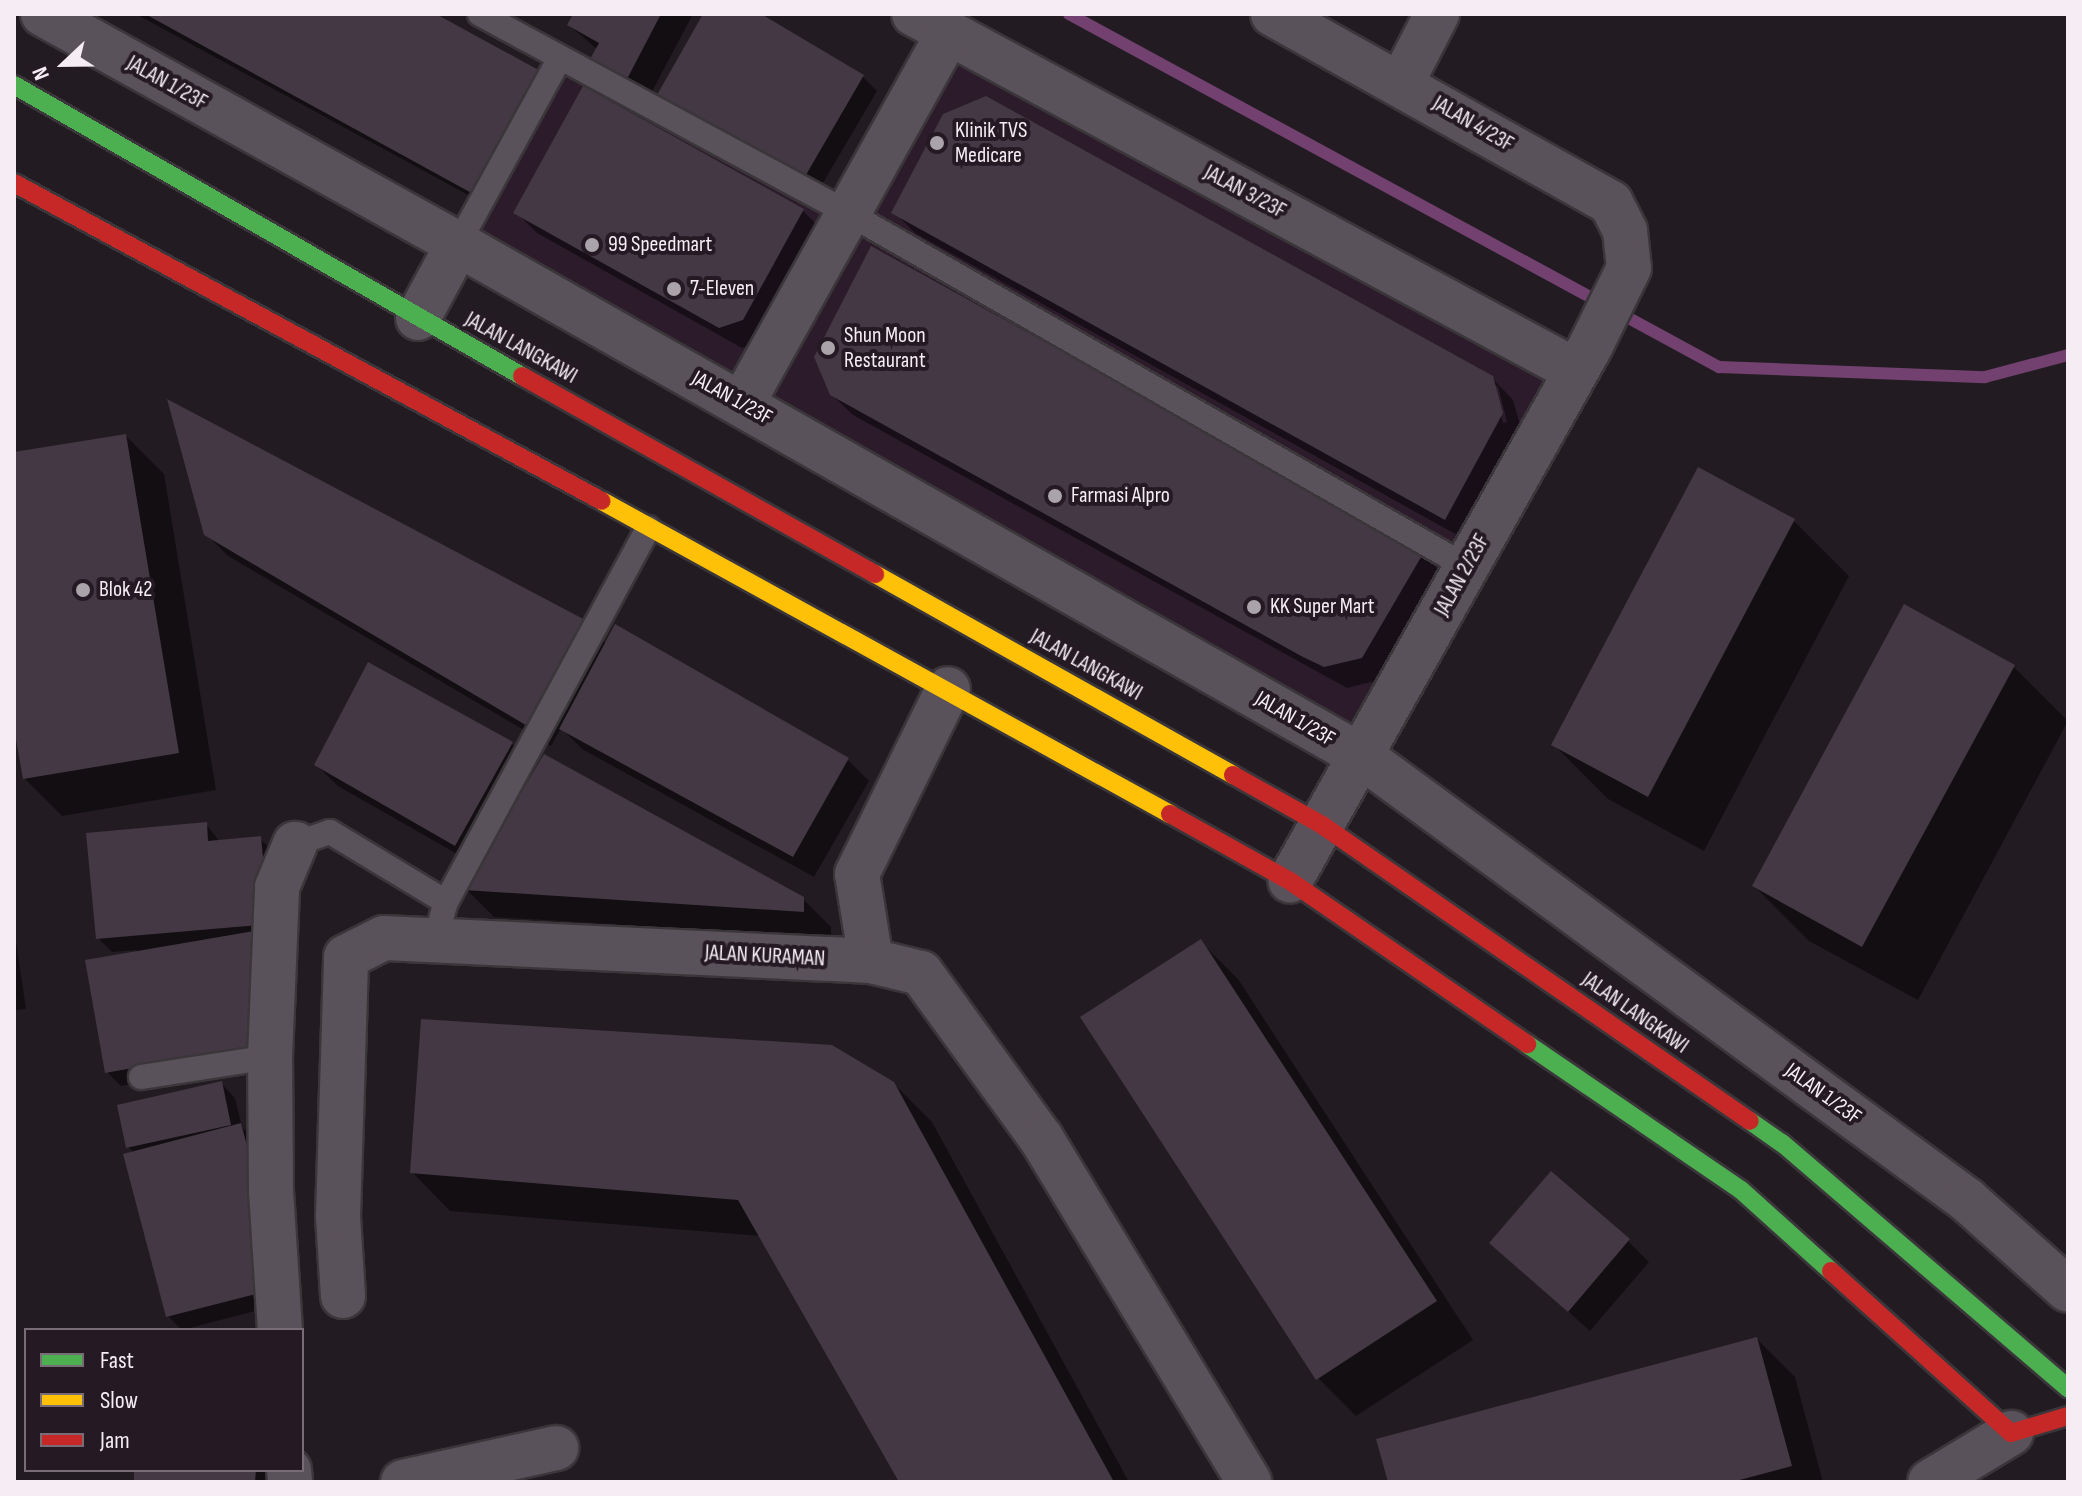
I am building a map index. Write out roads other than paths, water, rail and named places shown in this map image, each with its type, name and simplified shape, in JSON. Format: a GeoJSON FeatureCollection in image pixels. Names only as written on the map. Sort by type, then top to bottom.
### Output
{"type":"FeatureCollection","features":[{"type":"Feature","properties":{"kind":"street","name":"JALAN 1/23F"},"geometry":{"type":"LineString","coordinates":[[43,14],[458,244],[1361,756],[1967,1200],[2068,1290]]}},
{"type":"Feature","properties":{"kind":"street","name":"JALAN 4/23F"},"geometry":{"type":"LineString","coordinates":[[1273,14],[1611,203],[1625,231],[1629,268]]}},
{"type":"Feature","properties":{"kind":"street"},"geometry":{"type":"LineString","coordinates":[[1401,84],[1437,14]]}},
{"type":"Feature","properties":{"kind":"street"},"geometry":{"type":"LineString","coordinates":[[742,404],[848,213],[932,23]]}},
{"type":"Feature","properties":{"kind":"street","name":"JALAN 3/23F"},"geometry":{"type":"LineString","coordinates":[[932,23],[1583,359]]}},
{"type":"Feature","properties":{"kind":"street","name":"JALAN LANGKAWI"},"geometry":{"type":"LineString","coordinates":[[14,85],[418,318],[1322,825],[1782,1143],[2068,1388]]}},
{"type":"Feature","properties":{"kind":"street"},"geometry":{"type":"LineString","coordinates":[[14,183],[948,689],[1290,881],[1741,1190],[2011,1433]]}},
{"type":"Feature","properties":{"kind":"street"},"geometry":{"type":"LineString","coordinates":[[418,318],[458,244]]}},
{"type":"Feature","properties":{"kind":"street","name":"JALAN 2/23F"},"geometry":{"type":"LineString","coordinates":[[1290,881],[1583,359],[1629,268]]}},
{"type":"Feature","properties":{"kind":"street"},"geometry":{"type":"LineString","coordinates":[[871,961],[857,874],[948,689]]}},
{"type":"Feature","properties":{"kind":"street"},"geometry":{"type":"LineString","coordinates":[[280,1328],[270,1149],[270,1057],[277,887],[295,844]]}},
{"type":"Feature","properties":{"kind":"street","name":"JALAN KURAMAN"},"geometry":{"type":"LineString","coordinates":[[343,1296],[338,1216],[346,957],[384,938],[440,921],[871,961],[921,973],[1041,1138],[1249,1482]]}},
{"type":"Feature","properties":{"kind":"street"},"geometry":{"type":"LineString","coordinates":[[270,1149],[340,1146]]}},
{"type":"Feature","properties":{"kind":"street"},"geometry":{"type":"LineString","coordinates":[[1930,1482],[2011,1433],[2068,1416]]}},
{"type":"Feature","properties":{"kind":"street"},"geometry":{"type":"LineString","coordinates":[[403,1482],[556,1448]]}},
{"type":"Feature","properties":{"kind":"lane"},"geometry":{"type":"LineString","coordinates":[[480,14],[848,213],[1467,567]]}},
{"type":"Feature","properties":{"kind":"lane"},"geometry":{"type":"LineString","coordinates":[[458,244],[560,58]]}},
{"type":"Feature","properties":{"kind":"lane"},"geometry":{"type":"LineString","coordinates":[[295,844],[330,832],[440,921],[648,528]]}},
{"type":"Feature","properties":{"kind":"lane"},"geometry":{"type":"LineString","coordinates":[[141,1077],[270,1057]]}},
{"type":"Feature","properties":{"kind":"waterway"},"geometry":{"type":"LineString","coordinates":[[1069,14],[1719,367],[1985,377],[2068,355]]}},
{"type":"Feature","properties":{"kind":"place","name":"Klinik TVS Medicare"},"geometry":{"type":"Point","coordinates":[937,143]}},
{"type":"Feature","properties":{"kind":"place","name":"99 Speedmart"},"geometry":{"type":"Point","coordinates":[592,245]}},
{"type":"Feature","properties":{"kind":"place","name":"7-Eleven"},"geometry":{"type":"Point","coordinates":[674,289]}},
{"type":"Feature","properties":{"kind":"place","name":"Shun Moon Restaurant"},"geometry":{"type":"Point","coordinates":[828,348]}},
{"type":"Feature","properties":{"kind":"place","name":"Farmasi Alpro"},"geometry":{"type":"Point","coordinates":[1055,496]}},
{"type":"Feature","properties":{"kind":"place","name":"Blok 42"},"geometry":{"type":"Point","coordinates":[83,590]}},
{"type":"Feature","properties":{"kind":"place","name":"KK Super Mart"},"geometry":{"type":"Point","coordinates":[1254,607]}}]}
